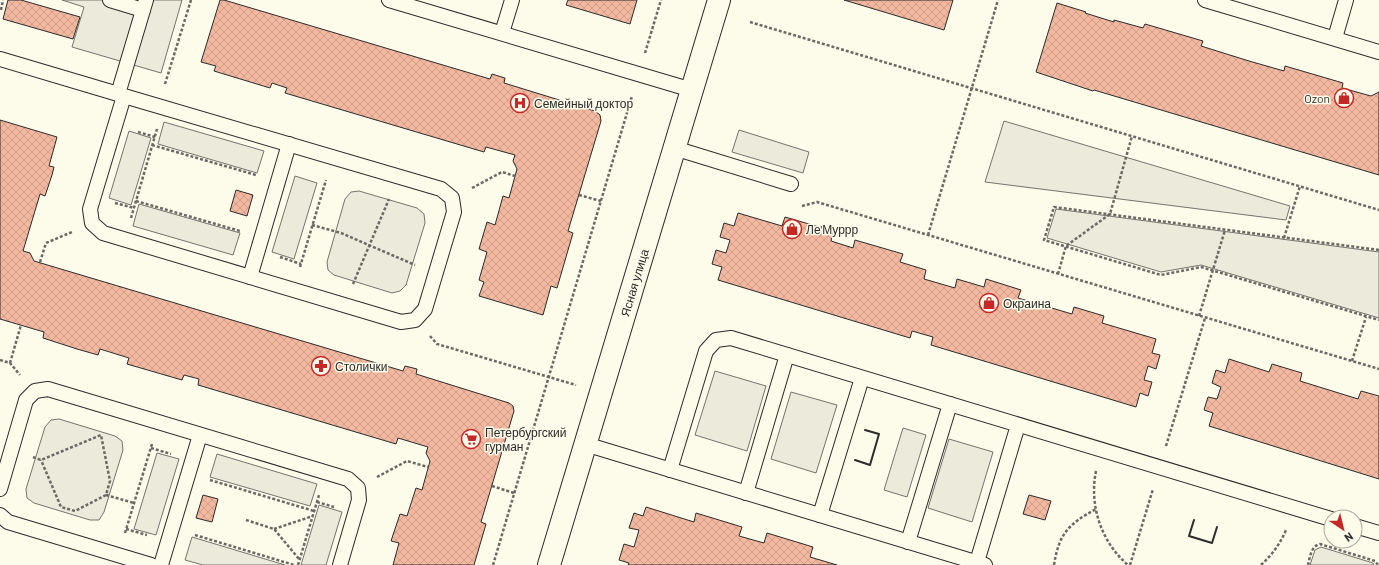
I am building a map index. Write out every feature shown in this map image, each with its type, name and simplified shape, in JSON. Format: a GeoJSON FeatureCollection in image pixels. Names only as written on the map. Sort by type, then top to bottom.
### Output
{"type":"FeatureCollection","features":[{"type":"Feature","properties":{"kind":"street","name":"Ясная улица"},"geometry":{"type":"LineString","coordinates":[[549,565],[719,0]]}},
{"type":"Feature","properties":{"kind":"lane"},"geometry":{"type":"LineString","coordinates":[[0,59],[121,95],[289,144],[333,156],[441,189],[452,198],[454,212],[425,309],[415,320],[401,322],[125,240],[103,233],[92,223],[90,209],[121,95],[144,5],[110,0]]}},
{"type":"Feature","properties":{"kind":"lane"},"geometry":{"type":"LineString","coordinates":[[389,0],[406,2],[502,33],[692,90]]}},
{"type":"Feature","properties":{"kind":"lane"},"geometry":{"type":"LineString","coordinates":[[502,33],[512,0]]}},
{"type":"Feature","properties":{"kind":"lane"},"geometry":{"type":"LineString","coordinates":[[1205,0],[1379,52]]}},
{"type":"Feature","properties":{"kind":"lane"},"geometry":{"type":"LineString","coordinates":[[1335,38],[1346,0]]}},
{"type":"Feature","properties":{"kind":"lane"},"geometry":{"type":"LineString","coordinates":[[250,277],[289,144]]}},
{"type":"Feature","properties":{"kind":"lane"},"geometry":{"type":"LineString","coordinates":[[674,148],[791,184]]}},
{"type":"Feature","properties":{"kind":"lane"},"geometry":{"type":"LineString","coordinates":[[670,470],[706,351],[716,340],[731,338],[1323,517]]}},
{"type":"Feature","properties":{"kind":"lane"},"geometry":{"type":"LineString","coordinates":[[746,493],[787,355]]}},
{"type":"Feature","properties":{"kind":"lane"},"geometry":{"type":"LineString","coordinates":[[820,515],[862,378]]}},
{"type":"Feature","properties":{"kind":"lane"},"geometry":{"type":"LineString","coordinates":[[0,489],[26,400],[35,391],[48,389],[348,479],[358,488],[360,500],[340,565]]}},
{"type":"Feature","properties":{"kind":"lane"},"geometry":{"type":"LineString","coordinates":[[908,542],[950,404]]}},
{"type":"Feature","properties":{"kind":"lane"},"geometry":{"type":"LineString","coordinates":[[585,444],[981,564],[1018,424]]}},
{"type":"Feature","properties":{"kind":"lane"},"geometry":{"type":"LineString","coordinates":[[161,565],[200,435]]}},
{"type":"Feature","properties":{"kind":"lane"},"geometry":{"type":"LineString","coordinates":[[0,515],[8,522],[151,565]]}},
{"type":"Feature","properties":{"kind":"lane"},"geometry":{"type":"LineString","coordinates":[[1363,529],[1379,534]]}},
{"type":"Feature","properties":{"kind":"path"},"geometry":{"type":"LineString","coordinates":[[0,10],[4,0]]}},
{"type":"Feature","properties":{"kind":"path"},"geometry":{"type":"LineString","coordinates":[[125,240],[191,0]]}},
{"type":"Feature","properties":{"kind":"path"},"geometry":{"type":"LineString","coordinates":[[493,565],[661,0]]}},
{"type":"Feature","properties":{"kind":"path"},"geometry":{"type":"LineString","coordinates":[[928,236],[998,0]]}},
{"type":"Feature","properties":{"kind":"path"},"geometry":{"type":"LineString","coordinates":[[750,22],[1379,210]]}},
{"type":"Feature","properties":{"kind":"path"},"geometry":{"type":"LineString","coordinates":[[1058,274],[1066,246],[1110,214],[1132,136]]}},
{"type":"Feature","properties":{"kind":"path"},"geometry":{"type":"LineString","coordinates":[[152,145],[278,181]]}},
{"type":"Feature","properties":{"kind":"path"},"geometry":{"type":"LineString","coordinates":[[293,290],[333,156]]}},
{"type":"Feature","properties":{"kind":"path"},"geometry":{"type":"LineString","coordinates":[[452,198],[502,172],[515,176]]}},
{"type":"Feature","properties":{"kind":"path"},"geometry":{"type":"LineString","coordinates":[[347,306],[356,277],[387,206],[396,175]]}},
{"type":"Feature","properties":{"kind":"path"},"geometry":{"type":"LineString","coordinates":[[1284,238],[1300,186]]}},
{"type":"Feature","properties":{"kind":"path"},"geometry":{"type":"LineString","coordinates":[[579,194],[601,201]]}},
{"type":"Feature","properties":{"kind":"path"},"geometry":{"type":"LineString","coordinates":[[136,201],[261,237]]}},
{"type":"Feature","properties":{"kind":"path"},"geometry":{"type":"LineString","coordinates":[[797,207],[817,202],[1379,369]]}},
{"type":"Feature","properties":{"kind":"path"},"geometry":{"type":"LineString","coordinates":[[1379,250],[1054,207],[1044,240],[1161,275],[1200,267],[1379,320]]}},
{"type":"Feature","properties":{"kind":"path"},"geometry":{"type":"LineString","coordinates":[[40,262],[46,243],[92,223]]}},
{"type":"Feature","properties":{"kind":"path"},"geometry":{"type":"LineString","coordinates":[[312,225],[341,233],[406,262],[436,271]]}},
{"type":"Feature","properties":{"kind":"path"},"geometry":{"type":"LineString","coordinates":[[1198,316],[1225,230]]}},
{"type":"Feature","properties":{"kind":"path"},"geometry":{"type":"LineString","coordinates":[[1352,361],[1366,317]]}},
{"type":"Feature","properties":{"kind":"path"},"geometry":{"type":"LineString","coordinates":[[1103,450],[1098,460],[1094,481],[1094,502],[1099,522],[1108,541],[1120,558],[1129,565],[1205,318]]}},
{"type":"Feature","properties":{"kind":"path"},"geometry":{"type":"LineString","coordinates":[[415,320],[437,344],[580,387]]}},
{"type":"Feature","properties":{"kind":"path"},"geometry":{"type":"LineString","coordinates":[[10,363],[21,325]]}},
{"type":"Feature","properties":{"kind":"path"},"geometry":{"type":"LineString","coordinates":[[118,555],[158,422]]}},
{"type":"Feature","properties":{"kind":"path"},"geometry":{"type":"LineString","coordinates":[[106,495],[110,480],[101,436],[41,460],[61,507],[75,512],[106,495],[134,503]]}},
{"type":"Feature","properties":{"kind":"path"},"geometry":{"type":"LineString","coordinates":[[358,488],[407,461],[428,467]]}},
{"type":"Feature","properties":{"kind":"path"},"geometry":{"type":"LineString","coordinates":[[298,565],[326,472]]}},
{"type":"Feature","properties":{"kind":"path"},"geometry":{"type":"LineString","coordinates":[[188,474],[314,511]]}},
{"type":"Feature","properties":{"kind":"path"},"geometry":{"type":"LineString","coordinates":[[492,486],[514,493]]}},
{"type":"Feature","properties":{"kind":"path"},"geometry":{"type":"LineString","coordinates":[[1261,565],[1282,540],[1294,508]]}},
{"type":"Feature","properties":{"kind":"path"},"geometry":{"type":"LineString","coordinates":[[1054,565],[1061,540],[1069,527],[1096,509]]}},
{"type":"Feature","properties":{"kind":"path"},"geometry":{"type":"LineString","coordinates":[[246,520],[274,528],[313,516]]}},
{"type":"Feature","properties":{"kind":"path"},"geometry":{"type":"LineString","coordinates":[[172,528],[294,565]]}},
{"type":"Feature","properties":{"kind":"path"},"geometry":{"type":"LineString","coordinates":[[274,528],[300,560]]}},
{"type":"Feature","properties":{"kind":"path"},"geometry":{"type":"LineString","coordinates":[[1308,565],[1313,548],[1320,544],[1375,561],[1378,565]]}},
{"type":"Feature","properties":{"kind":"shaded area"},"geometry":{"type":"Polygon","coordinates":[[[62,0],[182,0],[161,73],[72,47],[84,7],[62,0]]]}},
{"type":"Feature","properties":{"kind":"shaded area"},"geometry":{"type":"Polygon","coordinates":[[[1004,121],[1290,206],[1286,220],[985,182],[1004,121]]]}},
{"type":"Feature","properties":{"kind":"shaded area"},"geometry":{"type":"Polygon","coordinates":[[[164,122],[264,151],[257,173],[158,144],[164,122]]]}},
{"type":"Feature","properties":{"kind":"shaded area"},"geometry":{"type":"Polygon","coordinates":[[[739,130],[809,152],[803,173],[732,152],[739,130]]]}},
{"type":"Feature","properties":{"kind":"shaded area"},"geometry":{"type":"Polygon","coordinates":[[[129,131],[151,138],[131,205],[109,198],[129,131]]]}},
{"type":"Feature","properties":{"kind":"shaded area"},"geometry":{"type":"Polygon","coordinates":[[[295,176],[317,183],[294,259],[272,252],[295,176]]]}},
{"type":"Feature","properties":{"kind":"shaded area"},"geometry":{"type":"Polygon","coordinates":[[[359,191],[417,208],[424,214],[425,223],[406,285],[400,291],[392,293],[334,275],[328,270],[327,262],[345,199],[351,192],[359,191]]]}},
{"type":"Feature","properties":{"kind":"shaded area"},"geometry":{"type":"Polygon","coordinates":[[[139,204],[240,233],[233,255],[133,226],[139,204]]]}},
{"type":"Feature","properties":{"kind":"shaded area"},"geometry":{"type":"Polygon","coordinates":[[[1056,209],[1379,252],[1379,318],[1201,265],[1161,272],[1047,238],[1056,209]]]}},
{"type":"Feature","properties":{"kind":"shaded area"},"geometry":{"type":"Polygon","coordinates":[[[715,371],[766,386],[747,451],[695,435],[715,371]]]}},
{"type":"Feature","properties":{"kind":"shaded area"},"geometry":{"type":"Polygon","coordinates":[[[791,392],[837,405],[816,473],[771,459],[791,392]]]}},
{"type":"Feature","properties":{"kind":"shaded area"},"geometry":{"type":"Polygon","coordinates":[[[59,419],[115,436],[122,441],[123,450],[104,512],[99,520],[90,520],[34,503],[27,498],[26,489],[45,427],[51,420],[59,419]]]}},
{"type":"Feature","properties":{"kind":"shaded area"},"geometry":{"type":"Polygon","coordinates":[[[903,428],[926,435],[907,497],[884,490],[903,428]]]}},
{"type":"Feature","properties":{"kind":"shaded area"},"geometry":{"type":"Polygon","coordinates":[[[949,439],[993,452],[972,522],[928,508],[949,439]]]}},
{"type":"Feature","properties":{"kind":"shaded area"},"geometry":{"type":"Polygon","coordinates":[[[157,453],[179,459],[156,535],[134,529],[157,453]]]}},
{"type":"Feature","properties":{"kind":"shaded area"},"geometry":{"type":"Polygon","coordinates":[[[217,454],[317,484],[310,506],[210,477],[217,454]]]}},
{"type":"Feature","properties":{"kind":"shaded area"},"geometry":{"type":"Polygon","coordinates":[[[319,505],[342,512],[326,565],[301,565],[319,505]]]}},
{"type":"Feature","properties":{"kind":"shaded area"},"geometry":{"type":"Polygon","coordinates":[[[192,537],[285,565],[203,565],[185,560],[192,537]]]}},
{"type":"Feature","properties":{"kind":"shaded area"},"geometry":{"type":"Polygon","coordinates":[[[1321,547],[1323,549],[1328,549],[1373,563],[1374,565],[1310,565],[1315,550],[1321,547]]]}},
{"type":"Feature","properties":{"kind":"building"},"geometry":{"type":"Polygon","coordinates":[[[8,0],[21,0],[80,17],[73,39],[3,19],[8,0]]]}},
{"type":"Feature","properties":{"kind":"building"},"geometry":{"type":"Polygon","coordinates":[[[220,0],[490,79],[492,74],[505,78],[504,83],[595,111],[600,115],[601,121],[568,231],[573,233],[557,288],[551,286],[543,315],[479,296],[484,282],[479,280],[487,252],[479,249],[487,222],[495,225],[503,196],[509,198],[517,169],[513,161],[515,155],[486,147],[484,152],[285,93],[287,88],[272,83],[270,88],[214,71],[216,66],[201,62],[220,0]]]}},
{"type":"Feature","properties":{"kind":"building"},"geometry":{"type":"Polygon","coordinates":[[[568,0],[637,0],[630,24],[566,5],[568,0]]]}},
{"type":"Feature","properties":{"kind":"building"},"geometry":{"type":"Polygon","coordinates":[[[844,0],[953,0],[944,30],[844,0]]]}},
{"type":"Feature","properties":{"kind":"building"},"geometry":{"type":"Polygon","coordinates":[[[1057,3],[1114,22],[1114,20],[1143,28],[1145,24],[1203,41],[1201,46],[1284,71],[1285,66],[1343,83],[1342,88],[1371,96],[1379,92],[1379,175],[1094,90],[1093,91],[1036,72],[1057,3]]]}},
{"type":"Feature","properties":{"kind":"building"},"geometry":{"type":"Polygon","coordinates":[[[0,120],[57,137],[49,166],[54,167],[52,175],[45,196],[40,194],[23,251],[30,253],[34,261],[403,371],[405,366],[417,369],[416,374],[509,403],[513,406],[514,411],[481,522],[486,524],[474,565],[393,565],[399,543],[391,541],[400,514],[407,516],[416,488],[422,490],[430,461],[426,453],[428,447],[398,438],[396,444],[198,385],[199,379],[184,375],[182,380],[127,364],[129,358],[100,349],[98,355],[77,349],[43,338],[44,332],[0,319],[0,120]]]}},
{"type":"Feature","properties":{"kind":"building"},"geometry":{"type":"Polygon","coordinates":[[[236,190],[253,195],[247,216],[230,211],[236,190]]]}},
{"type":"Feature","properties":{"kind":"building"},"geometry":{"type":"Polygon","coordinates":[[[738,213],[782,226],[785,217],[833,231],[831,241],[853,248],[855,240],[903,254],[900,262],[926,270],[924,279],[955,288],[957,279],[984,287],[986,279],[1021,290],[1018,298],[1072,314],[1074,307],[1104,316],[1102,323],[1156,339],[1152,353],[1160,355],[1156,369],[1148,366],[1144,380],[1152,382],[1148,396],[1140,393],[1136,407],[931,345],[933,337],[912,331],[910,338],[718,280],[722,267],[712,264],[716,250],[726,253],[730,240],[720,237],[724,223],[734,226],[738,213]]]}},
{"type":"Feature","properties":{"kind":"building"},"geometry":{"type":"Polygon","coordinates":[[[1229,359],[1269,372],[1272,364],[1302,373],[1300,381],[1358,399],[1361,391],[1379,396],[1379,479],[1209,426],[1213,413],[1204,410],[1208,397],[1217,399],[1221,387],[1212,383],[1216,370],[1225,373],[1229,359]]]}},
{"type":"Feature","properties":{"kind":"building"},"geometry":{"type":"Polygon","coordinates":[[[203,495],[218,499],[212,522],[196,518],[203,495]]]}},
{"type":"Feature","properties":{"kind":"building"},"geometry":{"type":"Polygon","coordinates":[[[1029,495],[1051,501],[1045,520],[1023,514],[1029,495]]]}},
{"type":"Feature","properties":{"kind":"building"},"geometry":{"type":"Polygon","coordinates":[[[646,507],[694,522],[696,513],[742,527],[739,536],[764,543],[767,533],[813,547],[810,557],[837,565],[628,565],[629,563],[619,560],[624,544],[634,547],[639,530],[629,528],[634,513],[643,516],[646,507]]]}},
{"type":"Feature","properties":{"kind":"wall"},"geometry":{"type":"LineString","coordinates":[[855,460],[870,465],[879,434],[865,430]]}},
{"type":"Feature","properties":{"kind":"wall"},"geometry":{"type":"LineString","coordinates":[[1194,520],[1189,536],[1212,543],[1217,527]]}},
{"type":"Feature","properties":{"kind":"place","name":"Ozon"},"geometry":{"type":"Point","coordinates":[1344,98]}},
{"type":"Feature","properties":{"kind":"place","name":"Семейный доктор"},"geometry":{"type":"Point","coordinates":[520,103]}},
{"type":"Feature","properties":{"kind":"place","name":"Ле'Муррр"},"geometry":{"type":"Point","coordinates":[792,229]}},
{"type":"Feature","properties":{"kind":"place","name":"Окраина"},"geometry":{"type":"Point","coordinates":[989,303]}},
{"type":"Feature","properties":{"kind":"place","name":"Столички"},"geometry":{"type":"Point","coordinates":[321,366]}},
{"type":"Feature","properties":{"kind":"place","name":"Петербургский гурман"},"geometry":{"type":"Point","coordinates":[471,439]}}]}
